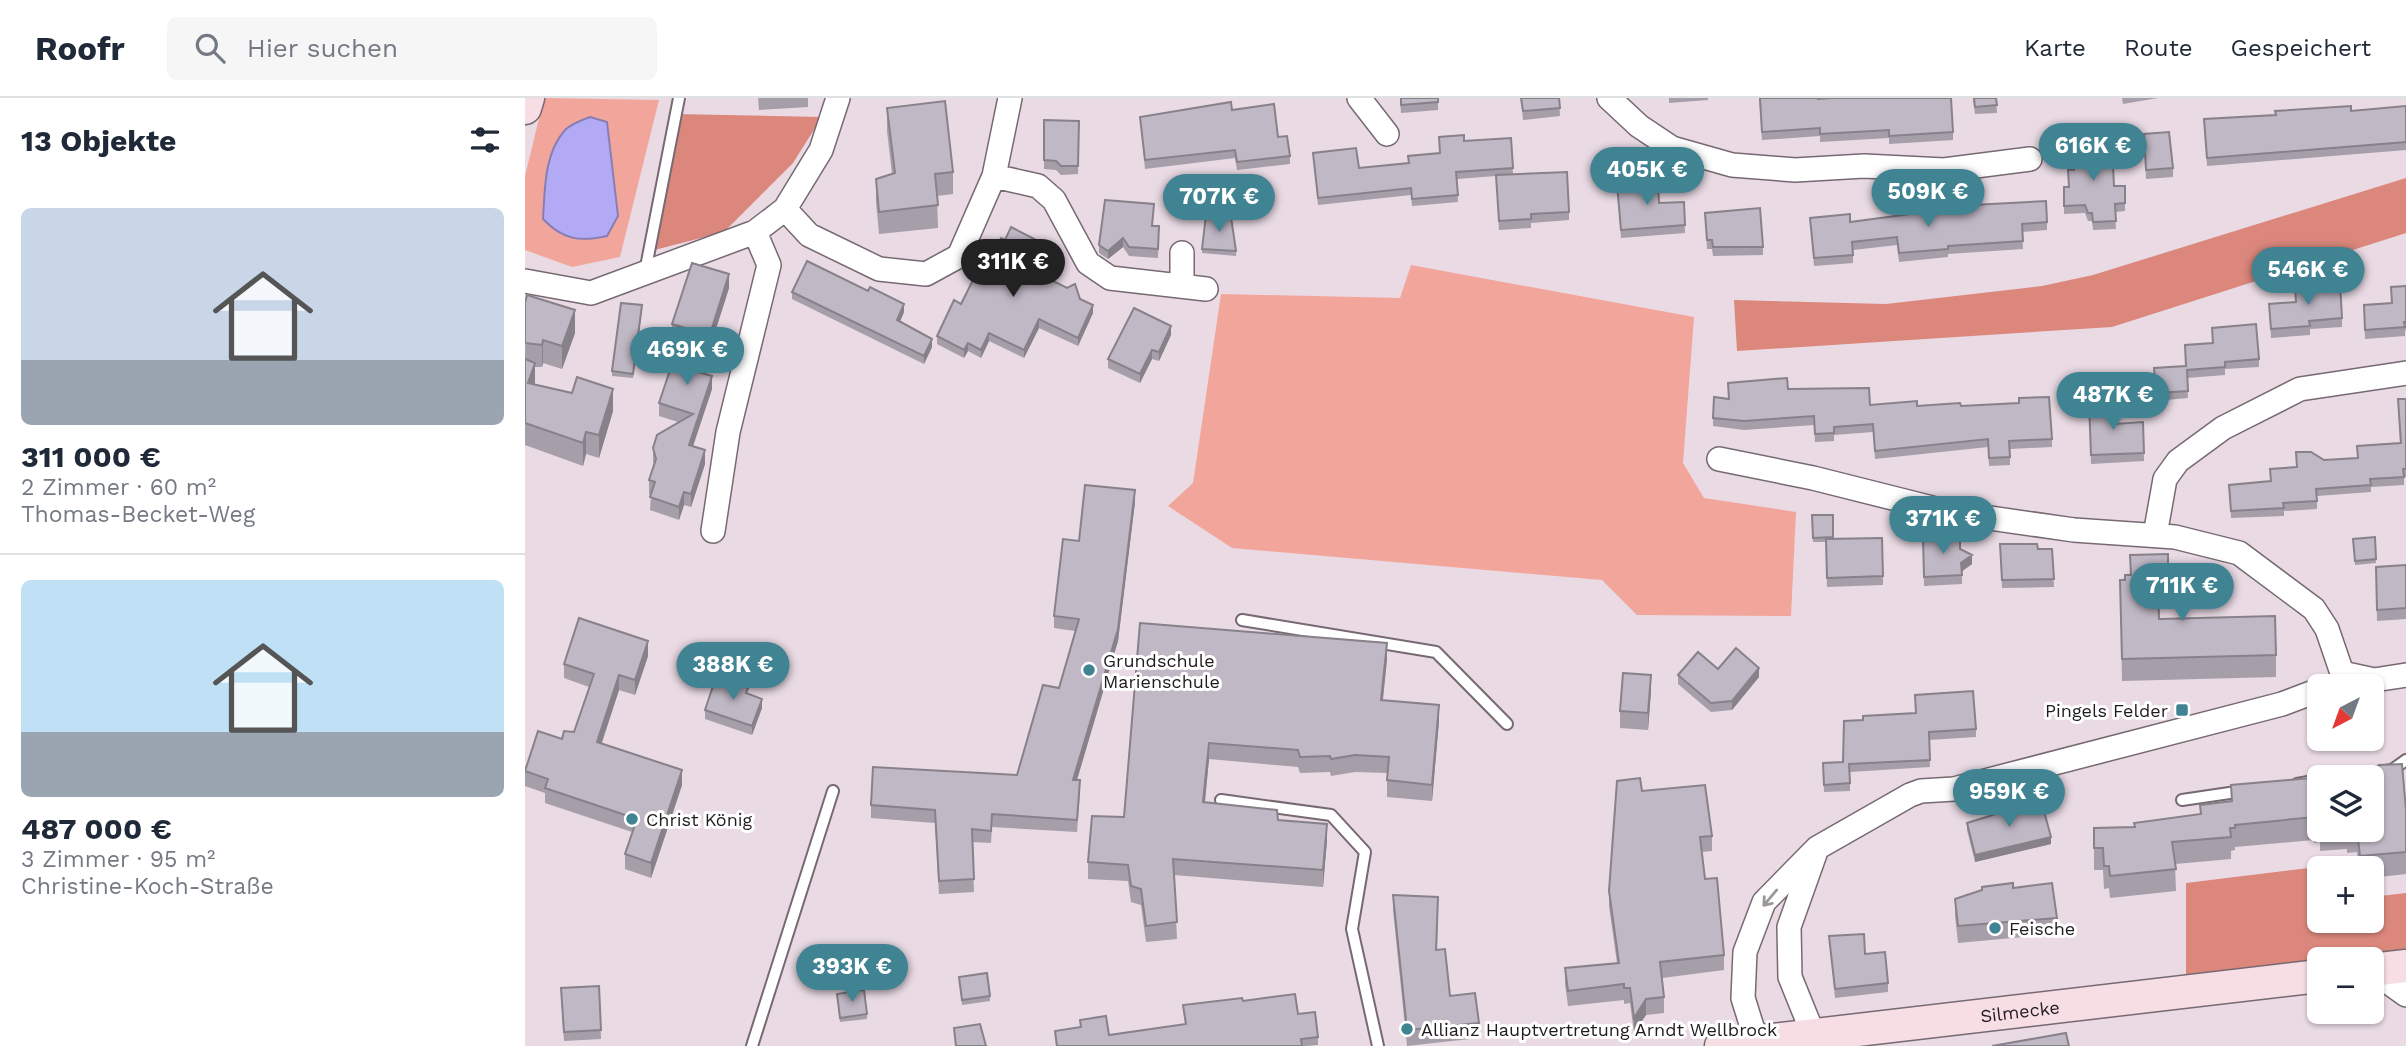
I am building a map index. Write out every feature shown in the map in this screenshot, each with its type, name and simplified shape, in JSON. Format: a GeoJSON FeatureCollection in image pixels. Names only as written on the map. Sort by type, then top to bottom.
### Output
{"type":"FeatureCollection","features":[{"type":"Feature","properties":{"kind":"main road"},"geometry":{"type":"LineString","coordinates":[[525,108],[528,98]]}},
{"type":"Feature","properties":{"kind":"main road"},"geometry":{"type":"LineString","coordinates":[[2384,969],[2406,966]]}},
{"type":"Feature","properties":{"kind":"main road","name":"Silmecke"},"geometry":{"type":"LineString","coordinates":[[1721,1046],[1816,1042],[2307,978]]}},
{"type":"Feature","properties":{"kind":"street"},"geometry":{"type":"LineString","coordinates":[[525,281],[591,293],[755,232],[785,209],[821,150],[838,98]]}},
{"type":"Feature","properties":{"kind":"street"},"geometry":{"type":"LineString","coordinates":[[785,209],[809,235],[879,269],[926,274],[959,256],[995,176],[1010,98]]}},
{"type":"Feature","properties":{"kind":"street"},"geometry":{"type":"LineString","coordinates":[[1359,98],[1387,134]]}},
{"type":"Feature","properties":{"kind":"street"},"geometry":{"type":"LineString","coordinates":[[1609,98],[1639,126],[1672,148],[1732,165],[1795,170],[1864,166],[1944,170],[2030,159]]}},
{"type":"Feature","properties":{"kind":"street"},"geometry":{"type":"LineString","coordinates":[[995,176],[1038,186],[1054,200],[1089,263],[1110,278],[1206,289]]}},
{"type":"Feature","properties":{"kind":"street"},"geometry":{"type":"LineString","coordinates":[[713,530],[728,432],[769,265],[755,232]]}},
{"type":"Feature","properties":{"kind":"street"},"geometry":{"type":"LineString","coordinates":[[1181,286],[1182,253]]}},
{"type":"Feature","properties":{"kind":"street"},"geometry":{"type":"LineString","coordinates":[[2155,536],[2165,479],[2178,461],[2223,428],[2299,390],[2406,373]]}},
{"type":"Feature","properties":{"kind":"street"},"geometry":{"type":"LineString","coordinates":[[1719,459],[1813,478],[1948,512],[2074,530],[2155,536],[2216,546],[2239,553],[2260,566],[2314,610],[2327,629],[2333,674]]}},
{"type":"Feature","properties":{"kind":"street"},"geometry":{"type":"LineString","coordinates":[[2384,678],[2406,675]]}},
{"type":"Feature","properties":{"kind":"street"},"geometry":{"type":"LineString","coordinates":[[1757,1044],[1743,998],[1745,951],[1764,902],[1817,848],[1921,791],[1954,789],[2282,704],[2307,695]]}},
{"type":"Feature","properties":{"kind":"street"},"geometry":{"type":"LineString","coordinates":[[1816,1042],[1790,977],[1789,927],[1817,848]]}},
{"type":"Feature","properties":{"kind":"street"},"geometry":{"type":"LineString","coordinates":[[2384,979],[2406,995]]}},
{"type":"Feature","properties":{"kind":"lane"},"geometry":{"type":"LineString","coordinates":[[645,275],[679,98]]}},
{"type":"Feature","properties":{"kind":"lane"},"geometry":{"type":"LineString","coordinates":[[1242,620],[1436,652],[1507,724]]}},
{"type":"Feature","properties":{"kind":"lane"},"geometry":{"type":"LineString","coordinates":[[2384,771],[2392,770],[2406,760]]}},
{"type":"Feature","properties":{"kind":"lane"},"geometry":{"type":"LineString","coordinates":[[2278,786],[2307,782]]}},
{"type":"Feature","properties":{"kind":"lane"},"geometry":{"type":"LineString","coordinates":[[2182,800],[2251,790]]}},
{"type":"Feature","properties":{"kind":"lane"},"geometry":{"type":"LineString","coordinates":[[752,1046],[833,791]]}},
{"type":"Feature","properties":{"kind":"lane"},"geometry":{"type":"LineString","coordinates":[[1221,800],[1331,815],[1365,852],[1352,929],[1378,1046]]}},
{"type":"Feature","properties":{"kind":"shaded area"},"geometry":{"type":"Polygon","coordinates":[[[544,98],[659,100],[620,257],[572,267],[525,250],[525,176],[544,98]],[[612,178],[544,195],[618,216],[612,178]]]}},
{"type":"Feature","properties":{"kind":"shaded area"},"geometry":{"type":"Polygon","coordinates":[[[675,114],[822,117],[793,163],[724,232],[643,253],[675,114]]]}},
{"type":"Feature","properties":{"kind":"shaded area"},"geometry":{"type":"Polygon","coordinates":[[[590,117],[607,122],[618,216],[607,236],[580,239],[565,235],[543,219],[544,195],[549,161],[558,139],[567,128],[590,117]]]}},
{"type":"Feature","properties":{"kind":"shaded area"},"geometry":{"type":"Polygon","coordinates":[[[2406,178],[2406,233],[2112,327],[1737,351],[1734,300],[1886,304],[2042,286],[2093,275],[2406,178]]]}},
{"type":"Feature","properties":{"kind":"shaded area"},"geometry":{"type":"Polygon","coordinates":[[[1411,265],[1694,317],[1683,463],[1704,498],[1796,512],[1791,616],[1637,615],[1602,580],[1232,548],[1168,506],[1193,483],[1221,294],[1400,298],[1411,265]]]}},
{"type":"Feature","properties":{"kind":"shaded area"},"geometry":{"type":"Polygon","coordinates":[[[2307,868],[2307,933],[2384,933],[2384,896],[2406,893],[2406,955],[2384,956],[2384,947],[2307,947],[2307,965],[2186,980],[2186,883],[2307,868]]]}},
{"type":"Feature","properties":{"kind":"building"},"geometry":{"type":"Polygon","coordinates":[[[1401,98],[1438,98],[1438,102],[1401,105],[1401,98]]]}},
{"type":"Feature","properties":{"kind":"building"},"geometry":{"type":"Polygon","coordinates":[[[1521,98],[1559,98],[1560,108],[1523,111],[1521,98]]]}},
{"type":"Feature","properties":{"kind":"building"},"geometry":{"type":"Polygon","coordinates":[[[1760,98],[1951,98],[1953,132],[1889,136],[1889,130],[1820,134],[1820,128],[1762,132],[1760,98]]]}},
{"type":"Feature","properties":{"kind":"building"},"geometry":{"type":"Polygon","coordinates":[[[1974,98],[1996,98],[1997,105],[1975,107],[1974,98]]]}},
{"type":"Feature","properties":{"kind":"building"},"geometry":{"type":"Polygon","coordinates":[[[945,101],[953,172],[935,174],[938,205],[879,212],[876,179],[895,173],[887,108],[945,101]]]}},
{"type":"Feature","properties":{"kind":"building"},"geometry":{"type":"Polygon","coordinates":[[[1231,102],[1232,110],[1274,104],[1278,137],[1287,136],[1290,156],[1237,162],[1235,150],[1145,160],[1140,117],[1231,102]]]}},
{"type":"Feature","properties":{"kind":"building"},"geometry":{"type":"Polygon","coordinates":[[[2351,106],[2351,111],[2406,106],[2406,142],[2207,158],[2204,119],[2276,115],[2275,111],[2351,106]]]}},
{"type":"Feature","properties":{"kind":"building"},"geometry":{"type":"Polygon","coordinates":[[[1044,120],[1079,121],[1078,166],[1061,166],[1056,161],[1044,160],[1044,120]]]}},
{"type":"Feature","properties":{"kind":"building"},"geometry":{"type":"Polygon","coordinates":[[[2169,132],[2173,168],[2146,170],[2144,134],[2169,132]]]}},
{"type":"Feature","properties":{"kind":"building"},"geometry":{"type":"Polygon","coordinates":[[[1464,135],[1464,141],[1511,138],[1513,168],[1456,172],[1458,195],[1412,199],[1411,188],[1318,198],[1313,153],[1356,148],[1359,168],[1409,163],[1408,156],[1440,153],[1439,137],[1464,135]]]}},
{"type":"Feature","properties":{"kind":"building"},"geometry":{"type":"Polygon","coordinates":[[[2074,136],[2095,136],[2095,167],[2113,165],[2114,186],[2125,186],[2125,203],[2115,204],[2116,221],[2093,222],[2092,213],[2088,213],[2085,205],[2064,206],[2064,187],[2069,187],[2068,170],[2074,170],[2074,136]]]}},
{"type":"Feature","properties":{"kind":"building"},"geometry":{"type":"Polygon","coordinates":[[[1567,172],[1569,212],[1531,214],[1531,219],[1499,221],[1496,175],[1567,172]]]}},
{"type":"Feature","properties":{"kind":"building"},"geometry":{"type":"Polygon","coordinates":[[[1658,181],[1659,203],[1684,202],[1685,225],[1621,230],[1617,184],[1658,181]]]}},
{"type":"Feature","properties":{"kind":"building"},"geometry":{"type":"Polygon","coordinates":[[[1105,200],[1154,204],[1152,226],[1159,226],[1158,249],[1129,247],[1123,238],[1108,251],[1099,245],[1105,200]]]}},
{"type":"Feature","properties":{"kind":"building"},"geometry":{"type":"Polygon","coordinates":[[[2046,201],[2047,222],[2022,224],[2023,241],[1948,246],[1948,249],[1899,253],[1897,237],[1852,242],[1853,255],[1814,258],[1810,218],[1850,214],[1850,222],[1918,213],[1973,211],[1973,205],[2046,201]]]}},
{"type":"Feature","properties":{"kind":"building"},"geometry":{"type":"Polygon","coordinates":[[[1760,208],[1763,247],[1713,247],[1712,240],[1707,240],[1705,213],[1760,208]]]}},
{"type":"Feature","properties":{"kind":"building"},"geometry":{"type":"Polygon","coordinates":[[[1206,215],[1231,217],[1236,251],[1202,249],[1206,215]]]}},
{"type":"Feature","properties":{"kind":"building"},"geometry":{"type":"Polygon","coordinates":[[[1011,227],[1046,245],[1033,271],[1067,288],[1075,284],[1080,299],[1093,305],[1078,338],[1039,319],[1024,350],[989,333],[981,350],[968,343],[964,350],[937,336],[954,300],[961,304],[981,264],[987,267],[1001,238],[1005,240],[1011,227]]]}},
{"type":"Feature","properties":{"kind":"building"},"geometry":{"type":"Polygon","coordinates":[[[807,261],[868,291],[870,287],[904,304],[897,320],[932,339],[924,356],[792,292],[807,261]]]}},
{"type":"Feature","properties":{"kind":"building"},"geometry":{"type":"Polygon","coordinates":[[[692,263],[729,274],[698,372],[712,376],[689,445],[705,450],[691,494],[684,492],[679,507],[650,497],[655,482],[649,480],[656,459],[653,448],[657,435],[693,414],[659,403],[671,367],[676,369],[689,329],[672,324],[692,263]]]}},
{"type":"Feature","properties":{"kind":"building"},"geometry":{"type":"Polygon","coordinates":[[[2340,283],[2342,318],[2309,321],[2310,326],[2271,329],[2269,304],[2296,302],[2295,286],[2340,283]]]}},
{"type":"Feature","properties":{"kind":"building"},"geometry":{"type":"Polygon","coordinates":[[[2406,286],[2405,327],[2365,330],[2364,305],[2392,303],[2391,287],[2406,286]]]}},
{"type":"Feature","properties":{"kind":"building"},"geometry":{"type":"Polygon","coordinates":[[[527,295],[575,310],[562,346],[543,340],[542,345],[525,343],[527,295]]]}},
{"type":"Feature","properties":{"kind":"building"},"geometry":{"type":"Polygon","coordinates":[[[621,303],[642,305],[633,374],[612,371],[621,303]]]}},
{"type":"Feature","properties":{"kind":"building"},"geometry":{"type":"Polygon","coordinates":[[[1134,308],[1171,326],[1159,352],[1152,350],[1140,374],[1108,359],[1134,308]]]}},
{"type":"Feature","properties":{"kind":"building"},"geometry":{"type":"Polygon","coordinates":[[[2256,324],[2259,359],[2225,362],[2225,367],[2187,370],[2188,391],[2156,393],[2154,368],[2186,366],[2185,345],[2213,343],[2212,328],[2256,324]]]}},
{"type":"Feature","properties":{"kind":"building"},"geometry":{"type":"Polygon","coordinates":[[[525,359],[535,363],[528,383],[572,393],[577,377],[613,389],[599,435],[586,432],[583,443],[525,423],[525,359]]]}},
{"type":"Feature","properties":{"kind":"building"},"geometry":{"type":"Polygon","coordinates":[[[1787,378],[1788,389],[1869,388],[1870,405],[1917,401],[1917,406],[1960,403],[1961,406],[2019,403],[2019,398],[2049,397],[2052,439],[2009,441],[2010,457],[1989,458],[1988,439],[1875,451],[1873,424],[1834,427],[1834,433],[1815,434],[1814,416],[1744,421],[1713,418],[1714,397],[1729,399],[1728,383],[1787,378]]]}},
{"type":"Feature","properties":{"kind":"building"},"geometry":{"type":"Polygon","coordinates":[[[2398,399],[2406,399],[2404,477],[2370,479],[2371,485],[2316,489],[2317,501],[2283,503],[2284,508],[2231,511],[2229,485],[2271,481],[2270,469],[2297,467],[2296,452],[2311,452],[2324,460],[2358,458],[2357,446],[2401,443],[2398,399]]]}},
{"type":"Feature","properties":{"kind":"building"},"geometry":{"type":"Polygon","coordinates":[[[2114,401],[2115,424],[2143,422],[2144,453],[2091,455],[2089,402],[2114,401]]]}},
{"type":"Feature","properties":{"kind":"building","name":"Grundschule Marienschule"},"geometry":{"type":"Polygon","coordinates":[[[1085,485],[1135,490],[1118,629],[1073,780],[1080,780],[1077,820],[992,814],[991,831],[972,829],[974,879],[939,881],[935,810],[871,805],[873,767],[1017,775],[1043,685],[1059,688],[1079,619],[1054,616],[1063,539],[1079,541],[1085,485]]]}},
{"type":"Feature","properties":{"kind":"building"},"geometry":{"type":"Polygon","coordinates":[[[1812,515],[1833,515],[1833,537],[1813,538],[1812,515]]]}},
{"type":"Feature","properties":{"kind":"building"},"geometry":{"type":"Polygon","coordinates":[[[1960,536],[1960,549],[1972,555],[1961,563],[1962,575],[1924,577],[1923,537],[1960,536]]]}},
{"type":"Feature","properties":{"kind":"building"},"geometry":{"type":"Polygon","coordinates":[[[2375,537],[2376,559],[2355,561],[2353,539],[2375,537]]]}},
{"type":"Feature","properties":{"kind":"building"},"geometry":{"type":"Polygon","coordinates":[[[1882,538],[1883,576],[1827,578],[1826,539],[1882,538]]]}},
{"type":"Feature","properties":{"kind":"building"},"geometry":{"type":"Polygon","coordinates":[[[2000,544],[2037,544],[2038,549],[2052,549],[2054,579],[2002,580],[2000,544]]]}},
{"type":"Feature","properties":{"kind":"building"},"geometry":{"type":"Polygon","coordinates":[[[2168,554],[2168,580],[2158,580],[2159,619],[2275,616],[2276,655],[2122,659],[2120,580],[2125,580],[2125,575],[2131,575],[2130,555],[2168,554]]]}},
{"type":"Feature","properties":{"kind":"building"},"geometry":{"type":"Polygon","coordinates":[[[2406,565],[2406,608],[2377,610],[2376,567],[2406,565]]]}},
{"type":"Feature","properties":{"kind":"building"},"geometry":{"type":"Polygon","coordinates":[[[579,618],[648,641],[635,680],[619,675],[597,742],[682,770],[651,863],[625,854],[637,819],[545,788],[548,779],[525,771],[538,731],[562,739],[564,731],[574,732],[594,674],[564,664],[579,618]]]}},
{"type":"Feature","properties":{"kind":"building"},"geometry":{"type":"Polygon","coordinates":[[[1140,623],[1387,643],[1381,700],[1439,705],[1432,785],[1387,780],[1389,757],[1300,757],[1298,750],[1209,743],[1203,802],[1277,810],[1278,820],[1327,824],[1323,870],[1173,859],[1177,922],[1146,926],[1141,889],[1131,886],[1128,865],[1088,862],[1092,816],[1124,817],[1140,623]]]}},
{"type":"Feature","properties":{"kind":"building"},"geometry":{"type":"Polygon","coordinates":[[[1736,648],[1759,668],[1732,701],[1711,703],[1678,675],[1698,652],[1718,669],[1736,648]]]}},
{"type":"Feature","properties":{"kind":"building"},"geometry":{"type":"Polygon","coordinates":[[[1623,673],[1651,675],[1648,713],[1620,711],[1623,673]]]}},
{"type":"Feature","properties":{"kind":"building"},"geometry":{"type":"Polygon","coordinates":[[[716,677],[748,688],[746,693],[762,699],[752,726],[705,710],[716,677]]]}},
{"type":"Feature","properties":{"kind":"building"},"geometry":{"type":"Polygon","coordinates":[[[1973,691],[1976,729],[1929,732],[1930,760],[1849,764],[1850,783],[1824,785],[1823,763],[1843,762],[1844,721],[1863,720],[1863,716],[1916,713],[1915,695],[1973,691]]]}},
{"type":"Feature","properties":{"kind":"building"},"geometry":{"type":"Polygon","coordinates":[[[2402,764],[2406,852],[2360,856],[2358,842],[2384,842],[2384,765],[2379,765],[2402,764]]]}},
{"type":"Feature","properties":{"kind":"building"},"geometry":{"type":"Polygon","coordinates":[[[1640,778],[1642,791],[1705,785],[1712,836],[1700,837],[1705,879],[1717,878],[1724,955],[1660,962],[1664,997],[1646,999],[1634,1018],[1630,988],[1624,988],[1624,984],[1568,991],[1565,968],[1619,963],[1609,891],[1617,781],[1640,778]]]}},
{"type":"Feature","properties":{"kind":"building"},"geometry":{"type":"Polygon","coordinates":[[[2307,778],[2307,818],[2235,825],[2235,828],[2230,828],[2231,837],[2172,842],[2176,869],[2110,876],[2109,866],[2104,866],[2103,848],[2094,848],[2094,828],[2135,827],[2134,823],[2201,814],[2200,805],[2232,801],[2231,785],[2307,778]]]}},
{"type":"Feature","properties":{"kind":"building"},"geometry":{"type":"Polygon","coordinates":[[[2041,800],[2051,837],[1975,855],[1967,823],[2041,800]]]}},
{"type":"Feature","properties":{"kind":"building"},"geometry":{"type":"Polygon","coordinates":[[[2013,883],[2013,888],[2052,883],[2057,918],[1958,926],[1955,899],[1982,890],[1982,887],[2013,883]]]}},
{"type":"Feature","properties":{"kind":"building"},"geometry":{"type":"Polygon","coordinates":[[[1393,895],[1438,897],[1436,950],[1445,949],[1450,996],[1475,993],[1479,1023],[1407,1030],[1393,895]]]}},
{"type":"Feature","properties":{"kind":"building"},"geometry":{"type":"Polygon","coordinates":[[[1864,934],[1865,954],[1885,952],[1888,983],[1835,989],[1829,936],[1864,934]]]}},
{"type":"Feature","properties":{"kind":"building"},"geometry":{"type":"Polygon","coordinates":[[[987,973],[990,996],[962,1000],[959,977],[987,973]]]}},
{"type":"Feature","properties":{"kind":"building"},"geometry":{"type":"Polygon","coordinates":[[[599,986],[601,1030],[564,1032],[561,988],[599,986]]]}},
{"type":"Feature","properties":{"kind":"building"},"geometry":{"type":"Polygon","coordinates":[[[864,990],[867,1014],[840,1018],[837,994],[864,990]]]}},
{"type":"Feature","properties":{"kind":"building"},"geometry":{"type":"Polygon","coordinates":[[[1295,994],[1298,1014],[1315,1012],[1318,1037],[1301,1039],[1302,1046],[1057,1046],[1055,1031],[1081,1027],[1080,1020],[1106,1016],[1109,1035],[1186,1024],[1183,1005],[1295,994]]]}},
{"type":"Feature","properties":{"kind":"building"},"geometry":{"type":"Polygon","coordinates":[[[980,1024],[986,1046],[956,1046],[954,1028],[980,1024]]]}},
{"type":"Feature","properties":{"kind":"building"},"geometry":{"type":"Polygon","coordinates":[[[2066,1033],[2069,1046],[1992,1046],[2066,1033]]]}},
{"type":"Feature","properties":{"kind":"place","name":"Grundschule Marienschule"},"geometry":{"type":"Point","coordinates":[1089,670]}},
{"type":"Feature","properties":{"kind":"place","name":"Pingels Felder"},"geometry":{"type":"Point","coordinates":[2182,710]}},
{"type":"Feature","properties":{"kind":"place","name":"Christ König"},"geometry":{"type":"Point","coordinates":[632,819]}},
{"type":"Feature","properties":{"kind":"place","name":"Feische"},"geometry":{"type":"Point","coordinates":[1995,928]}},
{"type":"Feature","properties":{"kind":"place","name":"Allianz Hauptvertretung Arndt Wellbrock"},"geometry":{"type":"Point","coordinates":[1407,1029]}}]}
